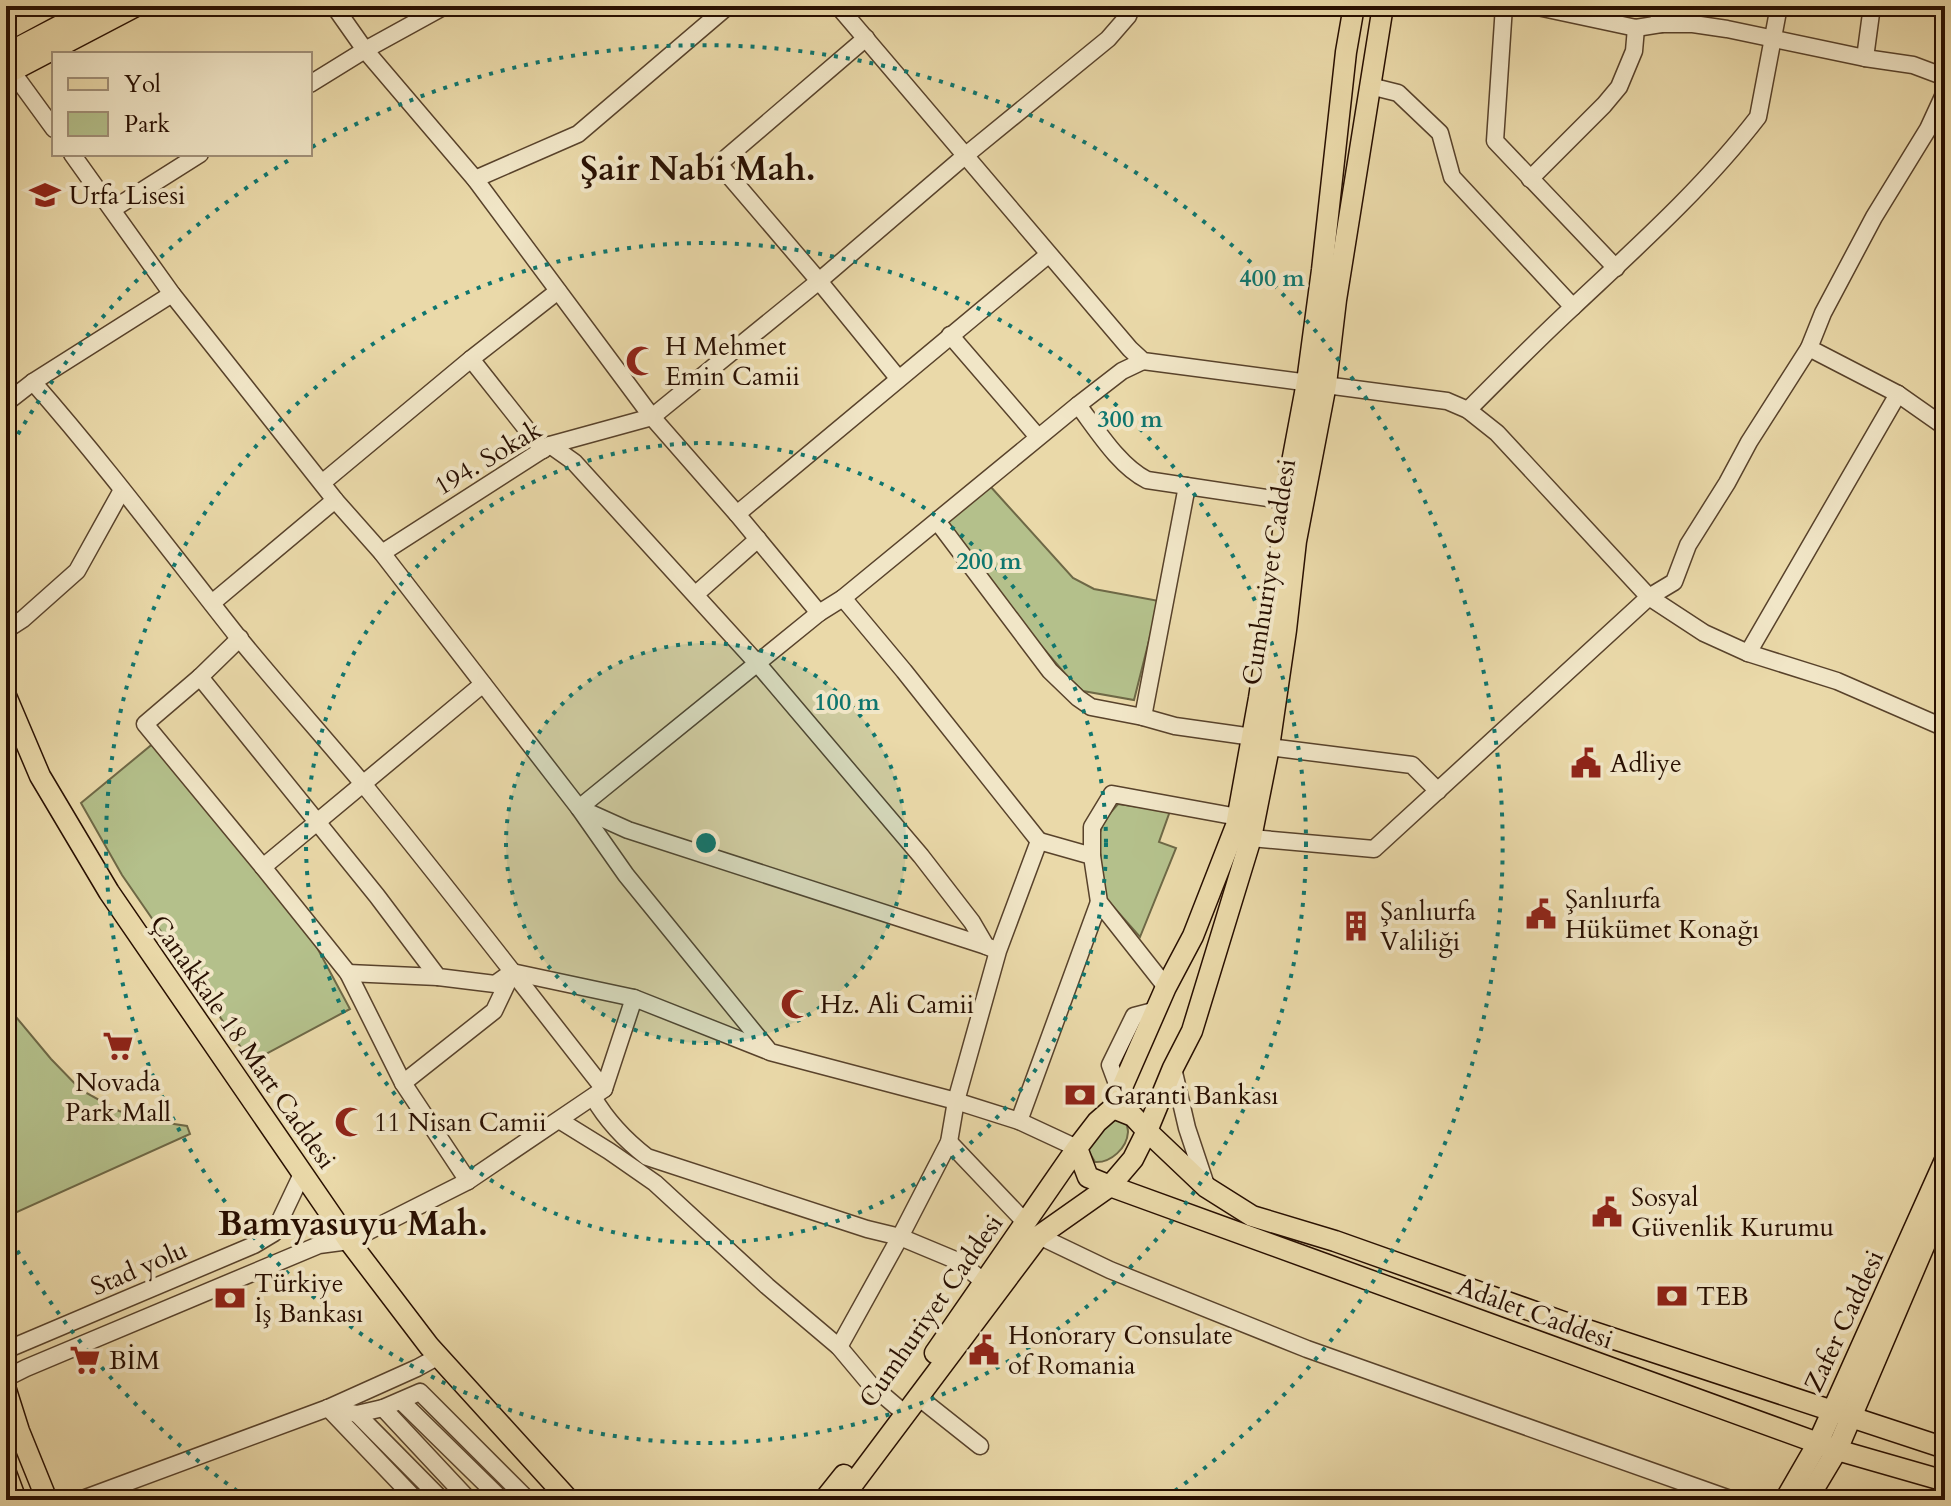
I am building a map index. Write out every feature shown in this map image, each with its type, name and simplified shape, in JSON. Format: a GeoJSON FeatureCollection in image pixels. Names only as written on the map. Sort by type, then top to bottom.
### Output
{"type":"FeatureCollection","features":[{"type":"Feature","properties":{"kind":"highway"},"geometry":{"type":"LineString","coordinates":[[6,12],[17,6]]}},
{"type":"Feature","properties":{"kind":"highway"},"geometry":{"type":"LineString","coordinates":[[6,29],[49,6]]}},
{"type":"Feature","properties":{"kind":"highway"},"geometry":{"type":"LineString","coordinates":[[8,66],[100,6]]}},
{"type":"Feature","properties":{"kind":"highway"},"geometry":{"type":"LineString","coordinates":[[8,66],[134,6]]}},
{"type":"Feature","properties":{"kind":"main road","name":"Cumhuriyet Caddesi"},"geometry":{"type":"LineString","coordinates":[[841,1500],[1032,1229],[1077,1148],[1116,1100],[1166,987],[1193,936],[1238,817],[1261,742],[1286,630],[1316,383],[1322,270],[1346,52],[1354,6]]}},
{"type":"Feature","properties":{"kind":"main road","name":"Cumhuriyet Caddesi"},"geometry":{"type":"LineString","coordinates":[[824,1500],[897,1407],[984,1282],[1032,1229],[1110,1186],[1133,1159],[1192,1031],[1251,838],[1275,594],[1292,462],[1316,383],[1336,300],[1383,6]]}},
{"type":"Feature","properties":{"kind":"main road","name":"Çanakkale 18 Mart Caddesi"},"geometry":{"type":"LineString","coordinates":[[6,696],[40,776],[109,892],[302,1174],[429,1346],[569,1500]]}},
{"type":"Feature","properties":{"kind":"main road","name":"Adalet Caddesi"},"geometry":{"type":"LineString","coordinates":[[1116,1100],[1206,1187],[1252,1216],[1335,1241],[1569,1324],[1945,1448]]}},
{"type":"Feature","properties":{"kind":"main road"},"geometry":{"type":"LineString","coordinates":[[1077,1148],[1088,1177],[1110,1186]]}},
{"type":"Feature","properties":{"kind":"main road","name":"Zafer Caddesi"},"geometry":{"type":"LineString","coordinates":[[1807,1500],[1945,1160]]}},
{"type":"Feature","properties":{"kind":"main road","name":"Adalet Caddesi"},"geometry":{"type":"LineString","coordinates":[[1110,1186],[1828,1446],[1945,1481]]}},
{"type":"Feature","properties":{"kind":"main road","name":"Zafer Caddesi"},"geometry":{"type":"LineString","coordinates":[[1842,1414],[1945,1197]]}},
{"type":"Feature","properties":{"kind":"main road"},"geometry":{"type":"LineString","coordinates":[[6,1390],[47,1500]]}},
{"type":"Feature","properties":{"kind":"main road","name":"Zafer Caddesi"},"geometry":{"type":"LineString","coordinates":[[1785,1500],[1828,1446]]}},
{"type":"Feature","properties":{"kind":"main road"},"geometry":{"type":"LineString","coordinates":[[6,1473],[12,1497]]}},
{"type":"Feature","properties":{"kind":"street"},"geometry":{"type":"LineString","coordinates":[[334,6],[365,50],[475,179],[652,417],[819,613]]}},
{"type":"Feature","properties":{"kind":"street"},"geometry":{"type":"LineString","coordinates":[[312,83],[445,6]]}},
{"type":"Feature","properties":{"kind":"street"},"geometry":{"type":"LineString","coordinates":[[475,179],[578,134],[728,6]]}},
{"type":"Feature","properties":{"kind":"street"},"geometry":{"type":"LineString","coordinates":[[838,6],[1048,255],[1143,361]]}},
{"type":"Feature","properties":{"kind":"street","name":"194. Sokak"},"geometry":{"type":"LineString","coordinates":[[382,553],[546,448],[652,417],[1108,39],[1128,16],[1132,6]]}},
{"type":"Feature","properties":{"kind":"street"},"geometry":{"type":"LineString","coordinates":[[1504,6],[1495,141],[1616,268]]}},
{"type":"Feature","properties":{"kind":"street"},"geometry":{"type":"LineString","coordinates":[[1533,6],[1636,28],[1693,24],[1727,29],[1913,65],[1945,77]]}},
{"type":"Feature","properties":{"kind":"street"},"geometry":{"type":"LineString","coordinates":[[1656,6],[1661,24]]}},
{"type":"Feature","properties":{"kind":"street"},"geometry":{"type":"LineString","coordinates":[[1468,410],[1723,160],[1758,117],[1779,6]]}},
{"type":"Feature","properties":{"kind":"street"},"geometry":{"type":"LineString","coordinates":[[1865,58],[1872,6]]}},
{"type":"Feature","properties":{"kind":"street"},"geometry":{"type":"LineString","coordinates":[[1530,179],[1619,87],[1634,51],[1636,28]]}},
{"type":"Feature","properties":{"kind":"street"},"geometry":{"type":"LineString","coordinates":[[866,38],[719,164],[898,378]]}},
{"type":"Feature","properties":{"kind":"street"},"geometry":{"type":"LineString","coordinates":[[8,66],[52,126]]}},
{"type":"Feature","properties":{"kind":"street"},"geometry":{"type":"LineString","coordinates":[[1370,86],[1398,93],[1440,133],[1452,177],[1573,307]]}},
{"type":"Feature","properties":{"kind":"street"},"geometry":{"type":"LineString","coordinates":[[1227,849],[1251,838],[1374,849],[1649,597],[1674,582],[1688,545],[1809,348],[1823,313],[1874,217],[1928,129],[1945,92]]}},
{"type":"Feature","properties":{"kind":"street"},"geometry":{"type":"LineString","coordinates":[[73,156],[172,294],[335,500],[382,553],[579,808],[626,875],[770,1052]]}},
{"type":"Feature","properties":{"kind":"street"},"geometry":{"type":"LineString","coordinates":[[113,209],[197,156]]}},
{"type":"Feature","properties":{"kind":"street"},"geometry":{"type":"LineString","coordinates":[[737,514],[1048,255]]}},
{"type":"Feature","properties":{"kind":"street"},"geometry":{"type":"LineString","coordinates":[[322,483],[558,291]]}},
{"type":"Feature","properties":{"kind":"street"},"geometry":{"type":"LineString","coordinates":[[6,403],[33,382],[172,294]]}},
{"type":"Feature","properties":{"kind":"street"},"geometry":{"type":"LineString","coordinates":[[950,335],[1038,437]]}},
{"type":"Feature","properties":{"kind":"street"},"geometry":{"type":"LineString","coordinates":[[1809,348],[1898,394],[1945,427]]}},
{"type":"Feature","properties":{"kind":"street"},"geometry":{"type":"LineString","coordinates":[[471,359],[546,448],[574,462],[696,594],[921,856],[992,948]]}},
{"type":"Feature","properties":{"kind":"street"},"geometry":{"type":"LineString","coordinates":[[579,808],[819,613],[843,598],[1078,405],[1122,371],[1143,361],[1447,401],[1468,410],[1497,433],[1649,597],[1704,633],[1748,653],[1837,681],[1945,728]]}},
{"type":"Feature","properties":{"kind":"street"},"geometry":{"type":"LineString","coordinates":[[33,382],[85,441],[240,638],[464,908],[598,1093],[601,1111],[627,1142],[647,1157],[900,1237],[960,1262],[984,1282]]}},
{"type":"Feature","properties":{"kind":"street"},"geometry":{"type":"LineString","coordinates":[[1748,653],[1898,394]]}},
{"type":"Feature","properties":{"kind":"street"},"geometry":{"type":"LineString","coordinates":[[1078,405],[1134,474],[1147,480],[1287,501]]}},
{"type":"Feature","properties":{"kind":"street"},"geometry":{"type":"LineString","coordinates":[[1143,717],[1187,486]]}},
{"type":"Feature","properties":{"kind":"street"},"geometry":{"type":"LineString","coordinates":[[6,630],[23,619],[77,571],[122,490]]}},
{"type":"Feature","properties":{"kind":"street"},"geometry":{"type":"LineString","coordinates":[[212,603],[335,500]]}},
{"type":"Feature","properties":{"kind":"street"},"geometry":{"type":"LineString","coordinates":[[937,521],[1050,671],[1091,707],[1261,742],[1412,765],[1438,791]]}},
{"type":"Feature","properties":{"kind":"street"},"geometry":{"type":"LineString","coordinates":[[696,594],[758,539]]}},
{"type":"Feature","properties":{"kind":"street"},"geometry":{"type":"LineString","coordinates":[[843,598],[1039,841],[1092,856]]}},
{"type":"Feature","properties":{"kind":"street"},"geometry":{"type":"LineString","coordinates":[[240,638],[145,724],[348,973],[403,1083],[468,1181]]}},
{"type":"Feature","properties":{"kind":"street"},"geometry":{"type":"LineString","coordinates":[[200,677],[377,896],[438,977]]}},
{"type":"Feature","properties":{"kind":"street"},"geometry":{"type":"LineString","coordinates":[[263,867],[483,684]]}},
{"type":"Feature","properties":{"kind":"street"},"geometry":{"type":"LineString","coordinates":[[1019,1121],[1099,902],[1092,856],[1092,827],[1112,794],[1238,817]]}},
{"type":"Feature","properties":{"kind":"street"},"geometry":{"type":"LineString","coordinates":[[579,808],[628,830],[992,948]]}},
{"type":"Feature","properties":{"kind":"street"},"geometry":{"type":"LineString","coordinates":[[839,1347],[949,1142],[992,948],[1039,841]]}},
{"type":"Feature","properties":{"kind":"street"},"geometry":{"type":"LineString","coordinates":[[1099,902],[1166,987]]}},
{"type":"Feature","properties":{"kind":"street"},"geometry":{"type":"LineString","coordinates":[[403,1083],[494,1011],[512,972]]}},
{"type":"Feature","properties":{"kind":"street"},"geometry":{"type":"LineString","coordinates":[[348,973],[438,977],[495,984],[512,972],[634,998],[770,1052],[956,1101],[1019,1121],[1077,1148]]}},
{"type":"Feature","properties":{"kind":"street"},"geometry":{"type":"LineString","coordinates":[[6,1378],[319,1245],[349,1241],[468,1181],[598,1093],[634,998]]}},
{"type":"Feature","properties":{"kind":"street"},"geometry":{"type":"LineString","coordinates":[[1173,1068],[1187,1128],[1206,1187]]}},
{"type":"Feature","properties":{"kind":"street"},"geometry":{"type":"LineString","coordinates":[[559,1120],[655,1183],[839,1347],[870,1384],[897,1407]]}},
{"type":"Feature","properties":{"kind":"street"},"geometry":{"type":"LineString","coordinates":[[949,1142],[1032,1229],[1110,1270],[1307,1349],[1733,1500]]}},
{"type":"Feature","properties":{"kind":"street","name":"Stad yolu"},"geometry":{"type":"LineString","coordinates":[[6,1350],[254,1245],[274,1233],[302,1174]]}},
{"type":"Feature","properties":{"kind":"street"},"geometry":{"type":"LineString","coordinates":[[80,1500],[328,1408],[439,1356]]}},
{"type":"Feature","properties":{"kind":"street"},"geometry":{"type":"LineString","coordinates":[[328,1408],[357,1414],[383,1408],[420,1392],[528,1500]]}},
{"type":"Feature","properties":{"kind":"street"},"geometry":{"type":"LineString","coordinates":[[917,1396],[980,1446]]}},
{"type":"Feature","properties":{"kind":"street"},"geometry":{"type":"LineString","coordinates":[[401,1401],[502,1500]]}},
{"type":"Feature","properties":{"kind":"street"},"geometry":{"type":"LineString","coordinates":[[328,1408],[416,1500]]}},
{"type":"Feature","properties":{"kind":"street"},"geometry":{"type":"LineString","coordinates":[[383,1408],[469,1500]]}},
{"type":"Feature","properties":{"kind":"street"},"geometry":{"type":"LineString","coordinates":[[357,1414],[442,1500]]}},
{"type":"Feature","properties":{"kind":"green space"},"geometry":{"type":"Polygon","coordinates":[[[990,486],[1073,578],[1094,589],[1159,601],[1134,700],[1083,691],[1067,676],[1014,614],[947,522],[990,486]]]}},
{"type":"Feature","properties":{"kind":"green space"},"geometry":{"type":"Polygon","coordinates":[[[155,742],[313,940],[350,1009],[251,1062],[122,875],[81,803],[155,742]]]}},
{"type":"Feature","properties":{"kind":"green space"},"geometry":{"type":"Polygon","coordinates":[[[1118,804],[1170,811],[1159,842],[1176,848],[1140,937],[1102,894],[1097,842],[1104,820],[1118,804]]]}},
{"type":"Feature","properties":{"kind":"green space"},"geometry":{"type":"Polygon","coordinates":[[[6,1005],[81,1090],[119,1111],[187,1126],[190,1134],[6,1217],[6,1005]]]}},
{"type":"Feature","properties":{"kind":"green space"},"geometry":{"type":"Polygon","coordinates":[[[1113,1117],[1125,1118],[1127,1138],[1112,1157],[1095,1162],[1088,1150],[1090,1142],[1113,1117]]]}},
{"type":"Feature","properties":{"kind":"place","name":"Urfa Lisesi"},"geometry":{"type":"Point","coordinates":[45,195]}},
{"type":"Feature","properties":{"kind":"place","name":"H Mehmet Emin Camii"},"geometry":{"type":"Point","coordinates":[641,361]}},
{"type":"Feature","properties":{"kind":"place","name":"Adliye"},"geometry":{"type":"Point","coordinates":[1586,763]}},
{"type":"Feature","properties":{"kind":"place","name":"Şanlıurfa Hükümet Konağı"},"geometry":{"type":"Point","coordinates":[1541,914]}},
{"type":"Feature","properties":{"kind":"place","name":"Şanlıurfa Valiliği"},"geometry":{"type":"Point","coordinates":[1356,926]}},
{"type":"Feature","properties":{"kind":"place","name":"Hz. Ali Camii"},"geometry":{"type":"Point","coordinates":[796,1004]}},
{"type":"Feature","properties":{"kind":"place","name":"Novada Park Mall"},"geometry":{"type":"Point","coordinates":[118,1046]}},
{"type":"Feature","properties":{"kind":"place","name":"Garanti Bankası"},"geometry":{"type":"Point","coordinates":[1080,1095]}},
{"type":"Feature","properties":{"kind":"place","name":"11 Nisan Camii"},"geometry":{"type":"Point","coordinates":[350,1122]}},
{"type":"Feature","properties":{"kind":"place","name":"Sosyal Güvenlik Kurumu"},"geometry":{"type":"Point","coordinates":[1607,1212]}},
{"type":"Feature","properties":{"kind":"place","name":"TEB"},"geometry":{"type":"Point","coordinates":[1672,1296]}},
{"type":"Feature","properties":{"kind":"place","name":"Türkiye İş Bankası"},"geometry":{"type":"Point","coordinates":[230,1298]}},
{"type":"Feature","properties":{"kind":"place","name":"Honorary Consulate of Romania"},"geometry":{"type":"Point","coordinates":[984,1350]}},
{"type":"Feature","properties":{"kind":"place","name":"BİM"},"geometry":{"type":"Point","coordinates":[85,1360]}},
{"type":"Feature","properties":{"kind":"district","name":"Şair Nabi Mah."},"geometry":{"type":"Point","coordinates":[698,169]}},
{"type":"Feature","properties":{"kind":"district","name":"Bamyasuyu Mah."},"geometry":{"type":"Point","coordinates":[353,1224]}}]}
